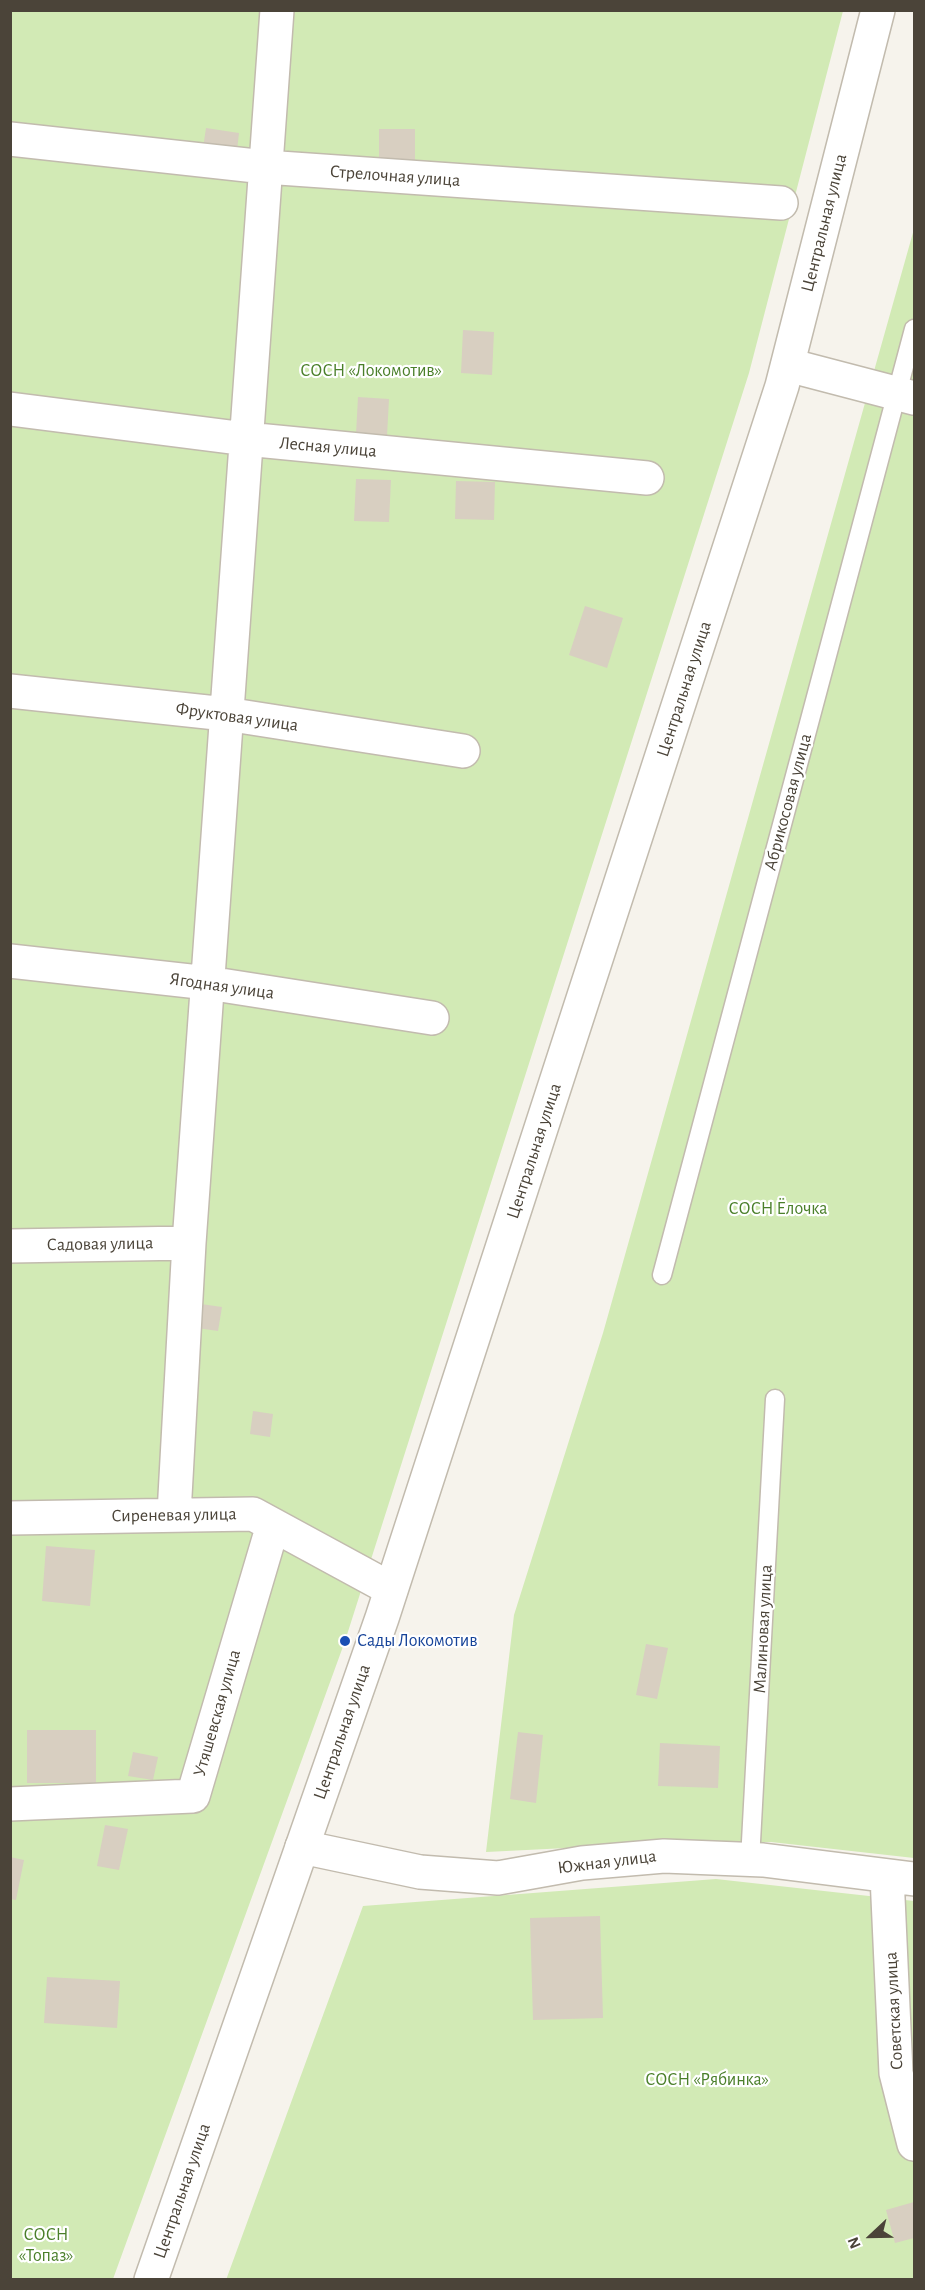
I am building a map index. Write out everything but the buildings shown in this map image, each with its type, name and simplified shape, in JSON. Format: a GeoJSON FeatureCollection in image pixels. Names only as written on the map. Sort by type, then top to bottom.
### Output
{"type":"FeatureCollection","features":[{"type":"Feature","properties":{"kind":"street"},"geometry":{"type":"LineString","coordinates":[[174,1514],[189,1243],[276,10]]}},
{"type":"Feature","properties":{"kind":"street","name":"Центральная улица"},"geometry":{"type":"LineString","coordinates":[[151,2280],[391,1589],[788,365],[878,10]]}},
{"type":"Feature","properties":{"kind":"street","name":"Стрелочная улица"},"geometry":{"type":"LineString","coordinates":[[10,139],[265,167],[781,203]]}},
{"type":"Feature","properties":{"kind":"street"},"geometry":{"type":"LineString","coordinates":[[788,365],[906,396]]}},
{"type":"Feature","properties":{"kind":"street","name":"Лесная улица"},"geometry":{"type":"LineString","coordinates":[[10,409],[246,439],[647,478]]}},
{"type":"Feature","properties":{"kind":"street","name":"Фруктовая улица"},"geometry":{"type":"LineString","coordinates":[[10,690],[226,714],[463,751]]}},
{"type":"Feature","properties":{"kind":"street","name":"Ягодная улица"},"geometry":{"type":"LineString","coordinates":[[10,961],[208,983],[432,1018]]}},
{"type":"Feature","properties":{"kind":"street","name":"Садовая улица"},"geometry":{"type":"LineString","coordinates":[[10,1246],[189,1243]]}},
{"type":"Feature","properties":{"kind":"street","name":"Сиреневая улица"},"geometry":{"type":"LineString","coordinates":[[10,1518],[253,1514],[391,1589]]}},
{"type":"Feature","properties":{"kind":"street","name":"Утяшевская улица"},"geometry":{"type":"LineString","coordinates":[[10,1804],[193,1796],[273,1525]]}},
{"type":"Feature","properties":{"kind":"street","name":"Южная улица"},"geometry":{"type":"LineString","coordinates":[[302,1847],[420,1872],[498,1878],[582,1863],[664,1856],[750,1860],[901,1877]]}},
{"type":"Feature","properties":{"kind":"street","name":"Советская улица"},"geometry":{"type":"LineString","coordinates":[[901,1877],[896,2073],[915,2144]]}},
{"type":"Feature","properties":{"kind":"lane","name":"Абрикосовая улица"},"geometry":{"type":"LineString","coordinates":[[662,1275],[906,396],[915,330]]}},
{"type":"Feature","properties":{"kind":"lane","name":"Малиновая улица"},"geometry":{"type":"LineString","coordinates":[[750,1860],[775,1399]]}},
{"type":"Feature","properties":{"kind":"green space","name":"СОСН «Локомотив»"},"geometry":{"type":"Polygon","coordinates":[[[11,11],[843,11],[749,373],[345,1641],[113,2279],[11,2280],[11,11]]]}},
{"type":"Feature","properties":{"kind":"green space","name":"СОСН Ёлочка"},"geometry":{"type":"Polygon","coordinates":[[[914,229],[914,1858],[771,1842],[668,1843],[486,1852],[514,1615],[603,1333],[914,229]]]}},
{"type":"Feature","properties":{"kind":"green space","name":"СОСН «Рябинка»"},"geometry":{"type":"Polygon","coordinates":[[[716,1879],[914,1901],[914,2279],[226,2280],[363,1906],[716,1879]]]}},
{"type":"Feature","properties":{"kind":"place","name":"Сады Локомотив"},"geometry":{"type":"Point","coordinates":[345,1641]}},
{"type":"Feature","properties":{"kind":"park label","name":"СОСН «Топаз»"},"geometry":{"type":"Point","coordinates":[46,2245]}}]}
